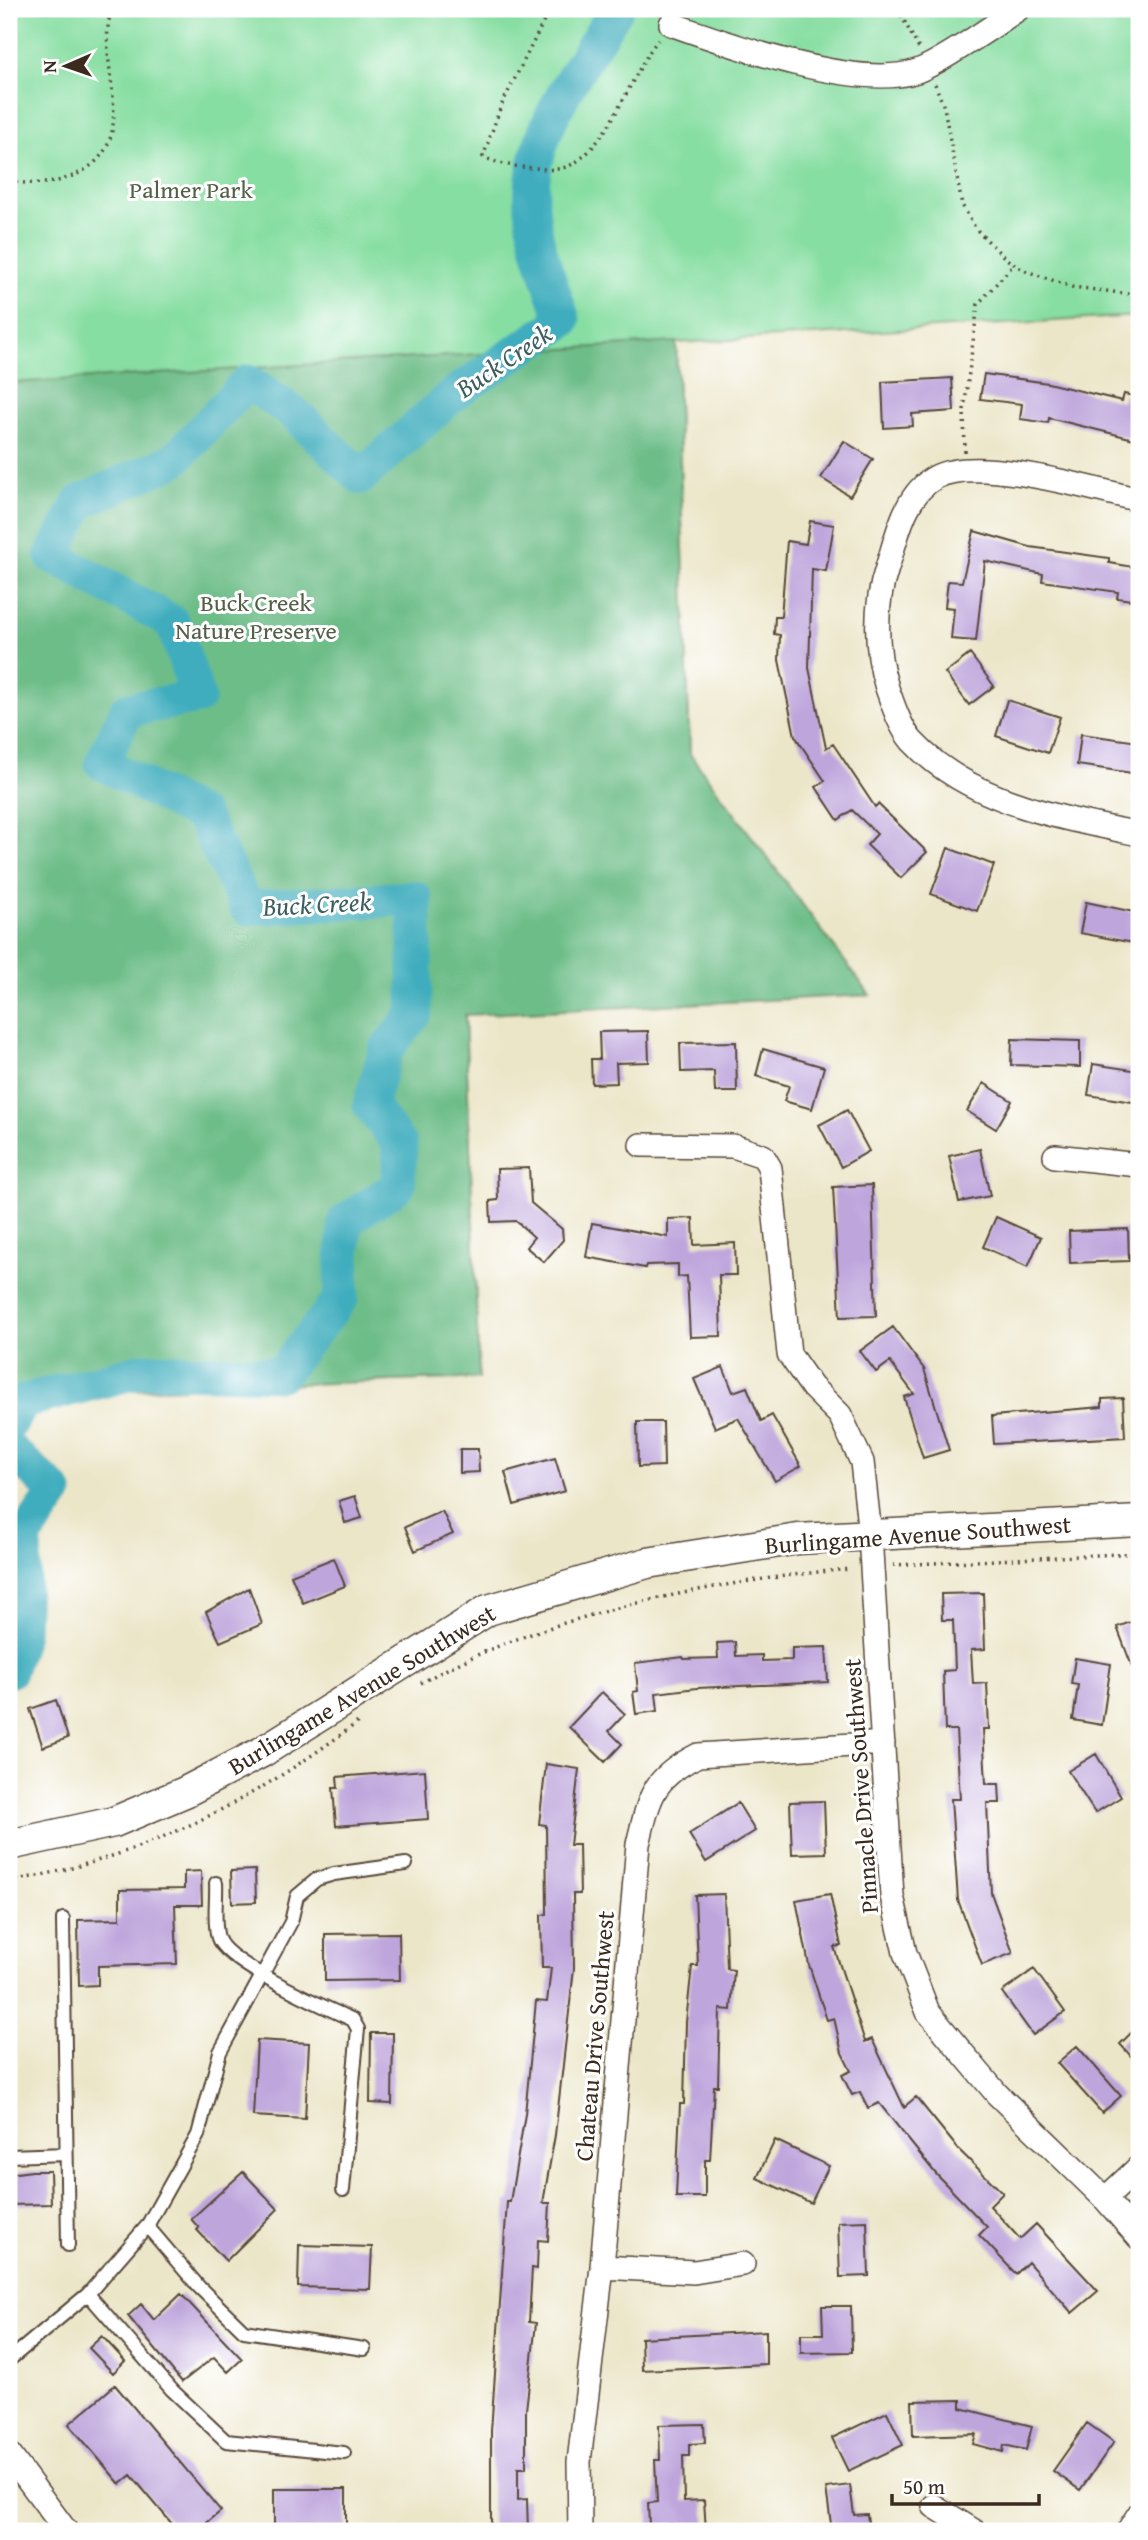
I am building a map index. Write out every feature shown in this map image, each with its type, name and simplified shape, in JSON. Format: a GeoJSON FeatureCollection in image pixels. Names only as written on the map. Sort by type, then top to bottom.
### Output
{"type":"FeatureCollection","features":[{"type":"Feature","properties":{"kind":"street"},"geometry":{"type":"LineString","coordinates":[[671,24],[726,44],[815,68],[893,77],[927,66],[1018,9]]}},
{"type":"Feature","properties":{"kind":"street"},"geometry":{"type":"LineString","coordinates":[[1139,499],[1023,473],[965,471],[936,477],[907,506],[884,577],[877,622],[881,668],[895,709],[911,740],[977,790],[1046,812],[1139,834]]}},
{"type":"Feature","properties":{"kind":"street","name":"Pinnacle Drive Southwest"},"geometry":{"type":"LineString","coordinates":[[641,1145],[733,1146],[763,1156],[773,1184],[789,1354],[812,1387],[840,1415],[862,1462],[870,1535],[892,1896],[905,1953],[929,2012],[997,2094],[1105,2199],[1139,2238]]}},
{"type":"Feature","properties":{"kind":"street"},"geometry":{"type":"LineString","coordinates":[[1055,1156],[1139,1166]]}},
{"type":"Feature","properties":{"kind":"street","name":"Burlingame Avenue Southwest"},"geometry":{"type":"LineString","coordinates":[[9,1845],[114,1822],[185,1792],[262,1752],[488,1610],[647,1563],[799,1539],[1139,1521]]}},
{"type":"Feature","properties":{"kind":"street","name":"Chateau Drive Southwest"},"geometry":{"type":"LineString","coordinates":[[580,2531],[579,2462],[602,2267],[638,1844],[650,1795],[672,1768],[698,1755],[883,1743]]}},
{"type":"Feature","properties":{"kind":"street"},"geometry":{"type":"LineString","coordinates":[[1105,2199],[1139,2167]]}},
{"type":"Feature","properties":{"kind":"street"},"geometry":{"type":"LineString","coordinates":[[602,2267],[694,2272],[743,2264]]}},
{"type":"Feature","properties":{"kind":"street"},"geometry":{"type":"LineString","coordinates":[[9,2454],[58,2529]]}},
{"type":"Feature","properties":{"kind":"street"},"geometry":{"type":"LineString","coordinates":[[934,2506],[974,2531]]}},
{"type":"Feature","properties":{"kind":"street"},"geometry":{"type":"LineString","coordinates":[[1128,2531],[1139,2514]]}},
{"type":"Feature","properties":{"kind":"lane"},"geometry":{"type":"LineString","coordinates":[[9,2360],[88,2294],[147,2227],[198,2135],[220,2052],[244,2003],[291,1922],[298,1896],[317,1879],[334,1874],[406,1864]]}},
{"type":"Feature","properties":{"kind":"lane"},"geometry":{"type":"LineString","coordinates":[[216,1883],[218,1939],[224,1948],[262,1976],[353,2020],[358,2029],[343,2189]]}},
{"type":"Feature","properties":{"kind":"lane"},"geometry":{"type":"LineString","coordinates":[[63,1919],[68,2245]]}},
{"type":"Feature","properties":{"kind":"lane"},"geometry":{"type":"LineString","coordinates":[[9,2156],[66,2154]]}},
{"type":"Feature","properties":{"kind":"lane"},"geometry":{"type":"LineString","coordinates":[[147,2227],[199,2287],[244,2331],[364,2349]]}},
{"type":"Feature","properties":{"kind":"lane"},"geometry":{"type":"LineString","coordinates":[[88,2294],[172,2390],[226,2441],[344,2453]]}},
{"type":"Feature","properties":{"kind":"path"},"geometry":{"type":"LineString","coordinates":[[9,181],[36,185],[67,180],[96,164],[108,146],[115,103],[106,39],[112,9]]}},
{"type":"Feature","properties":{"kind":"path"},"geometry":{"type":"LineString","coordinates":[[550,9],[501,106],[483,157],[505,167],[559,170],[578,161],[600,140],[646,55],[671,24]]}},
{"type":"Feature","properties":{"kind":"path"},"geometry":{"type":"LineString","coordinates":[[898,9],[944,107],[962,205],[976,229],[1014,264],[1072,287],[1139,295]]}},
{"type":"Feature","properties":{"kind":"path"},"geometry":{"type":"LineString","coordinates":[[965,471],[964,410],[978,304],[1014,264]]}},
{"type":"Feature","properties":{"kind":"path"},"geometry":{"type":"LineString","coordinates":[[416,1686],[448,1668],[568,1622],[697,1590],[872,1567],[1139,1553]]}},
{"type":"Feature","properties":{"kind":"path"},"geometry":{"type":"LineString","coordinates":[[9,1881],[100,1862],[210,1817],[322,1750],[364,1718]]}},
{"type":"Feature","properties":{"kind":"green space","name":"Palmer Park"},"geometry":{"type":"Polygon","coordinates":[[[9,9],[1139,9],[1139,316],[676,343],[690,754],[455,763],[479,1378],[9,1394],[9,9]]]}},
{"type":"Feature","properties":{"kind":"green space","name":"Buck Creek Nature Preserve"},"geometry":{"type":"Polygon","coordinates":[[[676,342],[690,754],[870,995],[465,1015],[479,1378],[9,1394],[9,383],[676,342]]]}},
{"type":"Feature","properties":{"kind":"building"},"geometry":{"type":"Polygon","coordinates":[[[984,374],[1048,383],[1122,401],[1124,394],[1139,397],[1139,417],[1134,439],[1049,418],[1048,423],[1020,419],[1022,404],[980,399],[984,374]]]}},
{"type":"Feature","properties":{"kind":"building"},"geometry":{"type":"Polygon","coordinates":[[[952,378],[954,411],[912,414],[913,426],[884,428],[882,382],[952,378]]]}},
{"type":"Feature","properties":{"kind":"building"},"geometry":{"type":"Polygon","coordinates":[[[844,441],[873,459],[850,496],[821,478],[844,441]]]}},
{"type":"Feature","properties":{"kind":"building"},"geometry":{"type":"Polygon","coordinates":[[[810,521],[834,525],[826,571],[812,569],[809,668],[826,748],[833,744],[875,807],[878,804],[927,852],[901,878],[867,845],[877,834],[852,810],[838,820],[816,787],[825,781],[795,736],[779,660],[780,635],[774,634],[775,617],[781,617],[787,541],[806,544],[810,521]]]}},
{"type":"Feature","properties":{"kind":"building"},"geometry":{"type":"Polygon","coordinates":[[[974,531],[1030,547],[1109,558],[1109,563],[1139,568],[1139,601],[1117,598],[1118,592],[1042,581],[1043,574],[985,561],[976,641],[951,639],[954,608],[945,607],[948,581],[962,582],[974,531]]]}},
{"type":"Feature","properties":{"kind":"building"},"geometry":{"type":"Polygon","coordinates":[[[970,654],[994,686],[969,705],[945,673],[970,654]]]}},
{"type":"Feature","properties":{"kind":"building"},"geometry":{"type":"Polygon","coordinates":[[[1007,700],[1060,717],[1048,753],[996,736],[1007,700]]]}},
{"type":"Feature","properties":{"kind":"building"},"geometry":{"type":"Polygon","coordinates":[[[1081,734],[1139,742],[1139,774],[1077,765],[1081,734]]]}},
{"type":"Feature","properties":{"kind":"building"},"geometry":{"type":"Polygon","coordinates":[[[948,848],[994,865],[977,911],[931,894],[948,848]]]}},
{"type":"Feature","properties":{"kind":"building"},"geometry":{"type":"Polygon","coordinates":[[[1086,902],[1139,913],[1139,944],[1080,933],[1086,902]]]}},
{"type":"Feature","properties":{"kind":"building"},"geometry":{"type":"Polygon","coordinates":[[[648,1031],[649,1062],[616,1063],[617,1083],[592,1084],[591,1059],[600,1059],[599,1032],[648,1031]]]}},
{"type":"Feature","properties":{"kind":"building"},"geometry":{"type":"Polygon","coordinates":[[[1012,1039],[1080,1041],[1080,1067],[1011,1065],[1012,1039]]]}},
{"type":"Feature","properties":{"kind":"building"},"geometry":{"type":"Polygon","coordinates":[[[736,1042],[737,1092],[715,1092],[714,1071],[681,1072],[680,1043],[736,1042]]]}},
{"type":"Feature","properties":{"kind":"building"},"geometry":{"type":"Polygon","coordinates":[[[763,1049],[824,1067],[812,1109],[784,1101],[789,1086],[756,1076],[763,1049]]]}},
{"type":"Feature","properties":{"kind":"building"},"geometry":{"type":"Polygon","coordinates":[[[1093,1064],[1139,1071],[1139,1103],[1088,1095],[1093,1064]]]}},
{"type":"Feature","properties":{"kind":"building"},"geometry":{"type":"Polygon","coordinates":[[[984,1083],[1012,1101],[996,1129],[967,1111],[984,1083]]]}},
{"type":"Feature","properties":{"kind":"building"},"geometry":{"type":"Polygon","coordinates":[[[847,1110],[869,1151],[841,1167],[819,1125],[847,1110]]]}},
{"type":"Feature","properties":{"kind":"building"},"geometry":{"type":"Polygon","coordinates":[[[980,1149],[990,1196],[959,1202],[949,1156],[980,1149]]]}},
{"type":"Feature","properties":{"kind":"building"},"geometry":{"type":"Polygon","coordinates":[[[529,1168],[531,1203],[562,1229],[563,1240],[544,1262],[526,1247],[534,1237],[516,1221],[491,1222],[490,1201],[498,1200],[497,1169],[529,1168]]]}},
{"type":"Feature","properties":{"kind":"building"},"geometry":{"type":"Polygon","coordinates":[[[872,1185],[876,1316],[840,1317],[833,1187],[872,1185]]]}},
{"type":"Feature","properties":{"kind":"building"},"geometry":{"type":"Polygon","coordinates":[[[996,1217],[1041,1237],[1028,1267],[983,1247],[996,1217]]]}},
{"type":"Feature","properties":{"kind":"building"},"geometry":{"type":"Polygon","coordinates":[[[693,1218],[694,1245],[735,1243],[736,1275],[719,1275],[721,1336],[690,1337],[687,1276],[678,1277],[678,1264],[646,1265],[645,1268],[586,1257],[592,1223],[668,1237],[668,1219],[693,1218]]]}},
{"type":"Feature","properties":{"kind":"building"},"geometry":{"type":"Polygon","coordinates":[[[1128,1229],[1129,1261],[1070,1263],[1069,1231],[1128,1229]]]}},
{"type":"Feature","properties":{"kind":"building"},"geometry":{"type":"Polygon","coordinates":[[[893,1327],[924,1369],[949,1450],[923,1458],[904,1397],[914,1394],[890,1362],[876,1372],[860,1351],[893,1327]]]}},
{"type":"Feature","properties":{"kind":"building"},"geometry":{"type":"Polygon","coordinates":[[[723,1367],[733,1392],[747,1387],[761,1421],[772,1415],[801,1466],[775,1481],[738,1418],[715,1428],[694,1379],[723,1367]]]}},
{"type":"Feature","properties":{"kind":"building"},"geometry":{"type":"Polygon","coordinates":[[[1123,1398],[1125,1437],[994,1444],[992,1416],[1102,1407],[1102,1399],[1123,1398]]]}},
{"type":"Feature","properties":{"kind":"building"},"geometry":{"type":"Polygon","coordinates":[[[637,1422],[663,1422],[664,1466],[638,1467],[637,1422]]]}},
{"type":"Feature","properties":{"kind":"building"},"geometry":{"type":"Polygon","coordinates":[[[460,1449],[478,1449],[479,1472],[460,1473],[460,1449]]]}},
{"type":"Feature","properties":{"kind":"building"},"geometry":{"type":"Polygon","coordinates":[[[555,1458],[565,1491],[514,1505],[505,1472],[555,1458]]]}},
{"type":"Feature","properties":{"kind":"building"},"geometry":{"type":"Polygon","coordinates":[[[355,1496],[362,1518],[345,1523],[339,1501],[355,1496]]]}},
{"type":"Feature","properties":{"kind":"building"},"geometry":{"type":"Polygon","coordinates":[[[442,1511],[453,1534],[415,1551],[405,1527],[442,1511]]]}},
{"type":"Feature","properties":{"kind":"building"},"geometry":{"type":"Polygon","coordinates":[[[334,1558],[345,1586],[303,1603],[291,1575],[334,1558]]]}},
{"type":"Feature","properties":{"kind":"building"},"geometry":{"type":"Polygon","coordinates":[[[249,1588],[262,1624],[220,1642],[206,1612],[249,1588]]]}},
{"type":"Feature","properties":{"kind":"building"},"geometry":{"type":"Polygon","coordinates":[[[983,1593],[985,1649],[971,1650],[973,1684],[987,1683],[989,1729],[983,1729],[986,1784],[999,1784],[1000,1803],[987,1803],[991,1893],[1013,1953],[982,1965],[958,1900],[951,1799],[960,1799],[956,1730],[945,1730],[943,1671],[955,1670],[953,1620],[942,1620],[941,1594],[983,1593]]]}},
{"type":"Feature","properties":{"kind":"building"},"geometry":{"type":"Polygon","coordinates":[[[1139,1619],[1139,1682],[1138,1682],[1117,1627],[1139,1619]]]}},
{"type":"Feature","properties":{"kind":"building"},"geometry":{"type":"Polygon","coordinates":[[[735,1642],[736,1656],[762,1655],[762,1661],[792,1660],[792,1648],[826,1647],[828,1682],[697,1688],[656,1693],[658,1711],[636,1714],[633,1692],[638,1691],[635,1663],[683,1657],[718,1658],[717,1643],[735,1642]]]}},
{"type":"Feature","properties":{"kind":"building"},"geometry":{"type":"Polygon","coordinates":[[[1075,1658],[1111,1664],[1102,1725],[1073,1720],[1078,1685],[1071,1684],[1075,1658]]]}},
{"type":"Feature","properties":{"kind":"building"},"geometry":{"type":"Polygon","coordinates":[[[602,1692],[625,1714],[609,1731],[622,1744],[605,1762],[569,1727],[602,1692]]]}},
{"type":"Feature","properties":{"kind":"building"},"geometry":{"type":"Polygon","coordinates":[[[56,1700],[68,1738],[43,1747],[30,1709],[56,1700]]]}},
{"type":"Feature","properties":{"kind":"building"},"geometry":{"type":"Polygon","coordinates":[[[1096,1754],[1121,1797],[1095,1813],[1068,1771],[1096,1754]]]}},
{"type":"Feature","properties":{"kind":"building"},"geometry":{"type":"Polygon","coordinates":[[[546,1764],[579,1769],[570,1845],[579,1845],[580,1894],[573,1894],[574,1968],[555,2135],[543,2203],[550,2203],[548,2241],[538,2240],[537,2269],[532,2268],[529,2322],[536,2323],[526,2410],[526,2468],[518,2468],[518,2500],[527,2499],[528,2531],[491,2531],[491,2431],[507,2202],[510,2202],[525,2114],[536,2001],[547,2002],[551,1968],[542,1968],[541,1915],[547,1914],[546,1825],[539,1824],[546,1764]]]}},
{"type":"Feature","properties":{"kind":"building"},"geometry":{"type":"Polygon","coordinates":[[[425,1770],[428,1819],[336,1826],[333,1788],[338,1788],[337,1777],[425,1770]]]}},
{"type":"Feature","properties":{"kind":"building"},"geometry":{"type":"Polygon","coordinates":[[[824,1801],[826,1853],[792,1854],[790,1802],[824,1801]]]}},
{"type":"Feature","properties":{"kind":"building"},"geometry":{"type":"Polygon","coordinates":[[[738,1803],[755,1831],[706,1862],[689,1834],[738,1803]]]}},
{"type":"Feature","properties":{"kind":"building"},"geometry":{"type":"Polygon","coordinates":[[[255,1870],[256,1902],[232,1903],[231,1871],[255,1870]]]}},
{"type":"Feature","properties":{"kind":"building"},"geometry":{"type":"Polygon","coordinates":[[[201,1871],[202,1905],[175,1905],[177,1964],[98,1966],[98,1985],[79,1986],[78,1920],[120,1919],[120,1890],[184,1889],[184,1872],[201,1871]]]}},
{"type":"Feature","properties":{"kind":"building"},"geometry":{"type":"Polygon","coordinates":[[[724,1894],[727,1969],[734,1970],[731,2010],[720,2009],[718,2086],[714,2086],[710,2160],[705,2160],[705,2197],[676,2197],[680,2104],[684,2104],[686,2022],[692,1966],[698,1966],[695,1895],[724,1894]]]}},
{"type":"Feature","properties":{"kind":"building"},"geometry":{"type":"Polygon","coordinates":[[[830,1894],[841,1946],[834,1947],[865,2042],[872,2039],[904,2107],[916,2097],[959,2150],[1003,2193],[990,2206],[1020,2239],[1036,2224],[1098,2291],[1072,2313],[1028,2262],[1016,2274],[979,2235],[987,2227],[936,2174],[879,2103],[868,2108],[860,2092],[852,2095],[842,2075],[851,2071],[842,2053],[834,2018],[827,2020],[809,1965],[796,1900],[830,1894]]]}},
{"type":"Feature","properties":{"kind":"building"},"geometry":{"type":"Polygon","coordinates":[[[399,1933],[400,1980],[325,1981],[325,1934],[399,1933]]]}},
{"type":"Feature","properties":{"kind":"building"},"geometry":{"type":"Polygon","coordinates":[[[1034,1969],[1065,2012],[1033,2035],[1002,1992],[1034,1969]]]}},
{"type":"Feature","properties":{"kind":"building"},"geometry":{"type":"Polygon","coordinates":[[[1139,2025],[1139,2065],[1120,2044],[1139,2025]]]}},
{"type":"Feature","properties":{"kind":"building"},"geometry":{"type":"Polygon","coordinates":[[[371,2033],[393,2033],[392,2104],[370,2103],[371,2033]]]}},
{"type":"Feature","properties":{"kind":"building"},"geometry":{"type":"Polygon","coordinates":[[[257,2040],[309,2043],[305,2119],[253,2116],[257,2040]]]}},
{"type":"Feature","properties":{"kind":"building"},"geometry":{"type":"Polygon","coordinates":[[[1077,2046],[1121,2096],[1102,2113],[1057,2063],[1077,2046]]]}},
{"type":"Feature","properties":{"kind":"building"},"geometry":{"type":"Polygon","coordinates":[[[775,2140],[829,2166],[811,2203],[757,2178],[775,2140]]]}},
{"type":"Feature","properties":{"kind":"building"},"geometry":{"type":"Polygon","coordinates":[[[50,2171],[51,2204],[9,2205],[9,2174],[50,2171]]]}},
{"type":"Feature","properties":{"kind":"building"},"geometry":{"type":"Polygon","coordinates":[[[243,2172],[278,2209],[226,2261],[197,2230],[199,2228],[191,2219],[243,2172]]]}},
{"type":"Feature","properties":{"kind":"building"},"geometry":{"type":"Polygon","coordinates":[[[867,2221],[869,2276],[840,2277],[838,2222],[867,2221]]]}},
{"type":"Feature","properties":{"kind":"building"},"geometry":{"type":"Polygon","coordinates":[[[299,2245],[372,2247],[370,2289],[298,2287],[299,2245]]]}},
{"type":"Feature","properties":{"kind":"building"},"geometry":{"type":"Polygon","coordinates":[[[181,2294],[242,2359],[228,2372],[214,2357],[182,2382],[128,2316],[141,2304],[154,2320],[181,2294]]]}},
{"type":"Feature","properties":{"kind":"building"},"geometry":{"type":"Polygon","coordinates":[[[822,2306],[851,2306],[852,2352],[801,2353],[801,2334],[823,2334],[822,2306]]]}},
{"type":"Feature","properties":{"kind":"building"},"geometry":{"type":"Polygon","coordinates":[[[766,2331],[766,2364],[642,2370],[641,2338],[766,2331]]]}},
{"type":"Feature","properties":{"kind":"building"},"geometry":{"type":"Polygon","coordinates":[[[102,2336],[125,2361],[113,2373],[89,2348],[102,2336]]]}},
{"type":"Feature","properties":{"kind":"building"},"geometry":{"type":"Polygon","coordinates":[[[115,2385],[221,2511],[197,2531],[178,2531],[131,2475],[120,2484],[69,2424],[115,2385]]]}},
{"type":"Feature","properties":{"kind":"building"},"geometry":{"type":"Polygon","coordinates":[[[961,2400],[961,2408],[1032,2426],[1026,2450],[1004,2445],[1003,2452],[973,2444],[976,2434],[913,2436],[912,2401],[961,2400]]]}},
{"type":"Feature","properties":{"kind":"building"},"geometry":{"type":"Polygon","coordinates":[[[887,2412],[903,2445],[848,2471],[832,2438],[887,2412]]]}},
{"type":"Feature","properties":{"kind":"building"},"geometry":{"type":"Polygon","coordinates":[[[1087,2423],[1114,2442],[1080,2490],[1053,2471],[1087,2423]]]}},
{"type":"Feature","properties":{"kind":"building"},"geometry":{"type":"Polygon","coordinates":[[[704,2424],[705,2443],[689,2444],[689,2456],[683,2456],[684,2501],[704,2500],[706,2531],[672,2531],[671,2524],[649,2525],[648,2503],[657,2502],[655,2460],[660,2460],[659,2425],[704,2424]]]}},
{"type":"Feature","properties":{"kind":"building"},"geometry":{"type":"Polygon","coordinates":[[[850,2485],[854,2515],[867,2514],[869,2531],[832,2531],[826,2488],[850,2485]]]}},
{"type":"Feature","properties":{"kind":"building"},"geometry":{"type":"Polygon","coordinates":[[[274,2489],[346,2489],[346,2531],[274,2531],[274,2489]]]}},
{"type":"Feature","properties":{"kind":"waterway","name":"Buck Creek"},"geometry":{"type":"LineString","coordinates":[[9,1424],[24,1401],[144,1370],[281,1374],[341,1298],[345,1221],[398,1186],[400,1145],[370,1105],[386,1050],[415,1013],[415,898],[247,908],[202,816],[102,763],[127,710],[198,697],[172,622],[52,556],[80,502],[174,460],[248,382],[294,413],[361,477],[455,393],[563,321],[535,231],[532,189],[536,161],[556,108],[616,9]]}},
{"type":"Feature","properties":{"kind":"waterway","name":"Buck Creek"},"geometry":{"type":"LineString","coordinates":[[9,1449],[56,1492],[25,1536],[21,1633],[9,1671]]}}]}
